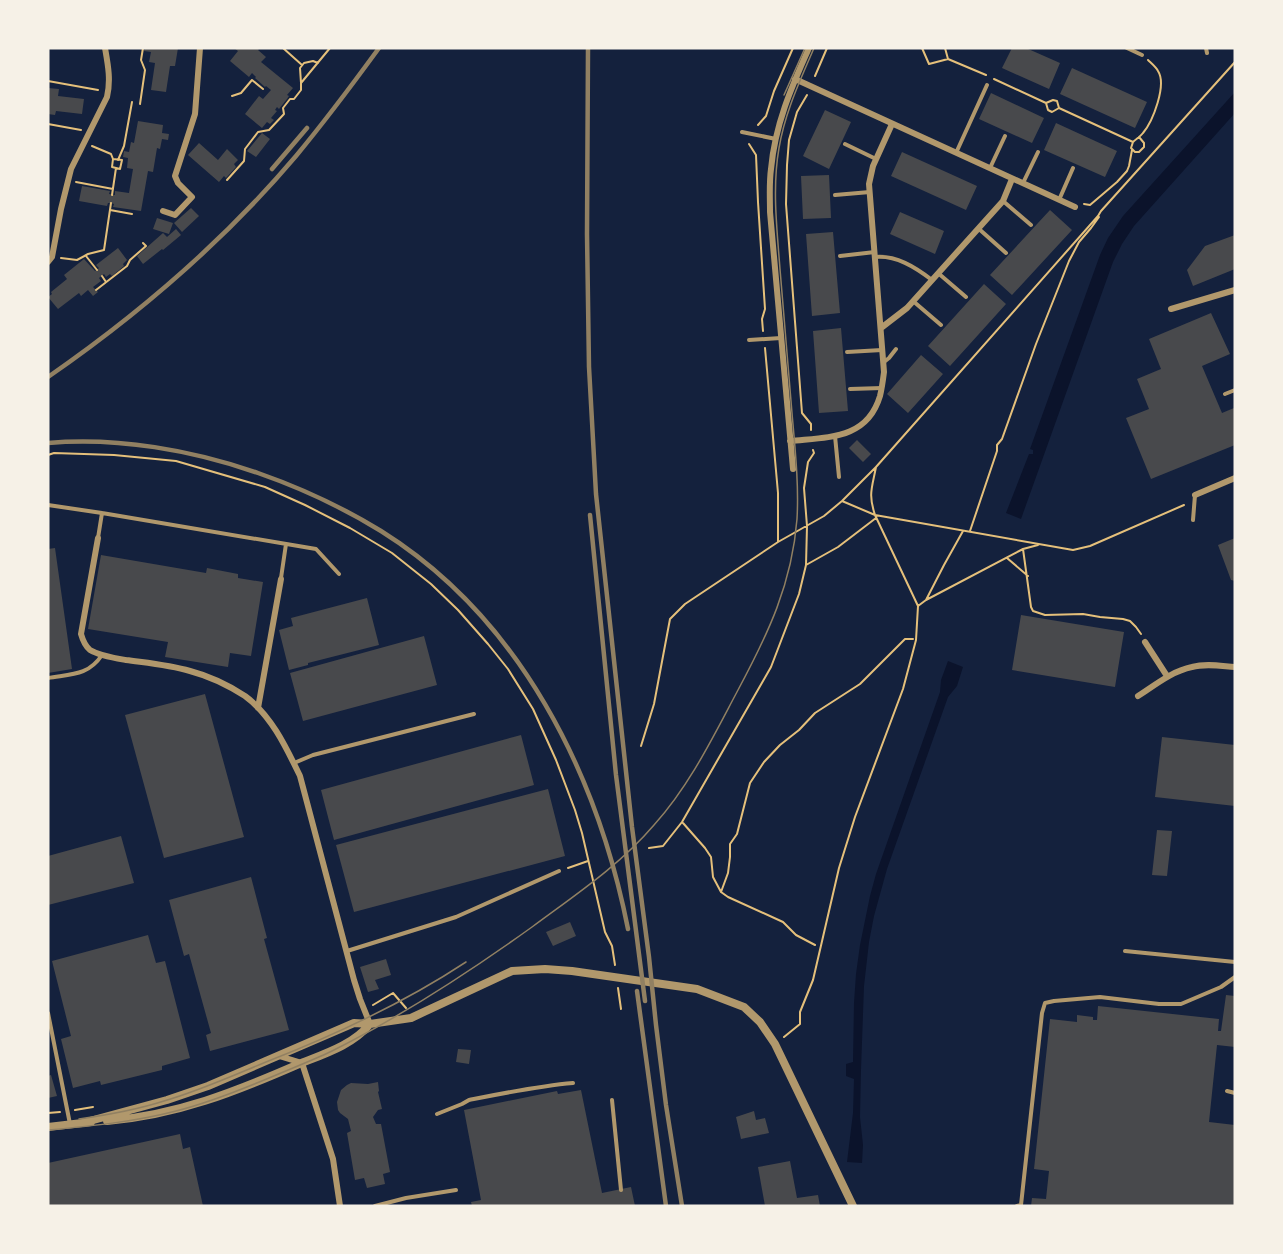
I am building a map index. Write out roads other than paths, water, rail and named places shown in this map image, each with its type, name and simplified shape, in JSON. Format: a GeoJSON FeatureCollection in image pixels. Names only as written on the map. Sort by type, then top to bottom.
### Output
{"type":"FeatureCollection","features":[{"type":"Feature","properties":{"kind":"street"},"geometry":{"type":"LineString","coordinates":[[50,260],[71,169],[108,92],[105,48]]}},
{"type":"Feature","properties":{"kind":"street"},"geometry":{"type":"LineString","coordinates":[[163,212],[175,215],[192,197],[177,183],[176,176],[195,114],[200,48]]}},
{"type":"Feature","properties":{"kind":"street"},"geometry":{"type":"LineString","coordinates":[[793,469],[770,212],[771,169],[783,110],[809,48]]}},
{"type":"Feature","properties":{"kind":"street"},"geometry":{"type":"LineString","coordinates":[[795,79],[1075,207]]}},
{"type":"Feature","properties":{"kind":"street"},"geometry":{"type":"LineString","coordinates":[[790,441],[850,432],[862,424],[875,409],[881,394],[884,372],[869,179],[892,124]]}},
{"type":"Feature","properties":{"kind":"street"},"geometry":{"type":"LineString","coordinates":[[881,328],[914,301],[979,229],[1003,201],[1012,179]]}},
{"type":"Feature","properties":{"kind":"street"},"geometry":{"type":"LineString","coordinates":[[1170,309],[1235,290]]}},
{"type":"Feature","properties":{"kind":"street"},"geometry":{"type":"LineString","coordinates":[[1195,495],[1235,478]]}},
{"type":"Feature","properties":{"kind":"street"},"geometry":{"type":"LineString","coordinates":[[98,538],[81,634],[83,641],[89,649],[102,654],[204,675],[239,693],[258,708],[274,728],[300,776],[346,951],[370,1024]]}},
{"type":"Feature","properties":{"kind":"street"},"geometry":{"type":"LineString","coordinates":[[258,708],[280,579]]}},
{"type":"Feature","properties":{"kind":"street"},"geometry":{"type":"LineString","coordinates":[[1145,642],[1167,676]]}},
{"type":"Feature","properties":{"kind":"street"},"geometry":{"type":"LineString","coordinates":[[1138,696],[1167,676],[1193,666],[1212,665],[1235,668]]}},
{"type":"Feature","properties":{"kind":"street"},"geometry":{"type":"LineString","coordinates":[[86,1122],[167,1100],[208,1086],[354,1023],[370,1024],[411,1018],[512,971],[545,969],[591,974],[698,989],[744,1007],[760,1022],[775,1044],[853,1206]]}},
{"type":"Feature","properties":{"kind":"street"},"geometry":{"type":"LineString","coordinates":[[48,1126],[150,1116],[222,1096],[344,1045],[363,1033],[370,1024]]}},
{"type":"Feature","properties":{"kind":"street"},"geometry":{"type":"LineString","coordinates":[[279,1056],[302,1063]]}},
{"type":"Feature","properties":{"kind":"street"},"geometry":{"type":"LineString","coordinates":[[302,1063],[333,1159],[340,1206]]}},
{"type":"Feature","properties":{"kind":"lane"},"geometry":{"type":"LineString","coordinates":[[1127,48],[1142,55]]}},
{"type":"Feature","properties":{"kind":"lane"},"geometry":{"type":"LineString","coordinates":[[956,153],[987,85]]}},
{"type":"Feature","properties":{"kind":"lane"},"geometry":{"type":"LineString","coordinates":[[742,132],[776,139]]}},
{"type":"Feature","properties":{"kind":"lane"},"geometry":{"type":"LineString","coordinates":[[990,168],[1005,136]]}},
{"type":"Feature","properties":{"kind":"lane"},"geometry":{"type":"LineString","coordinates":[[845,144],[876,159]]}},
{"type":"Feature","properties":{"kind":"lane"},"geometry":{"type":"LineString","coordinates":[[1023,183],[1038,152]]}},
{"type":"Feature","properties":{"kind":"lane"},"geometry":{"type":"LineString","coordinates":[[1059,200],[1073,168]]}},
{"type":"Feature","properties":{"kind":"lane"},"geometry":{"type":"LineString","coordinates":[[835,195],[870,192]]}},
{"type":"Feature","properties":{"kind":"lane"},"geometry":{"type":"LineString","coordinates":[[1003,201],[1032,225]]}},
{"type":"Feature","properties":{"kind":"lane"},"geometry":{"type":"LineString","coordinates":[[979,229],[1006,253]]}},
{"type":"Feature","properties":{"kind":"lane"},"geometry":{"type":"LineString","coordinates":[[840,256],[875,255],[896,259],[932,280]]}},
{"type":"Feature","properties":{"kind":"lane"},"geometry":{"type":"LineString","coordinates":[[938,273],[966,297]]}},
{"type":"Feature","properties":{"kind":"lane"},"geometry":{"type":"LineString","coordinates":[[914,301],[941,325]]}},
{"type":"Feature","properties":{"kind":"lane"},"geometry":{"type":"LineString","coordinates":[[749,340],[781,338]]}},
{"type":"Feature","properties":{"kind":"lane"},"geometry":{"type":"LineString","coordinates":[[883,362],[896,349]]}},
{"type":"Feature","properties":{"kind":"lane"},"geometry":{"type":"LineString","coordinates":[[847,352],[882,350]]}},
{"type":"Feature","properties":{"kind":"lane"},"geometry":{"type":"LineString","coordinates":[[850,389],[882,388]]}},
{"type":"Feature","properties":{"kind":"lane"},"geometry":{"type":"LineString","coordinates":[[1225,394],[1235,390]]}},
{"type":"Feature","properties":{"kind":"lane"},"geometry":{"type":"LineString","coordinates":[[835,436],[839,477]]}},
{"type":"Feature","properties":{"kind":"lane"},"geometry":{"type":"LineString","coordinates":[[1193,520],[1195,495]]}},
{"type":"Feature","properties":{"kind":"lane"},"geometry":{"type":"LineString","coordinates":[[48,505],[316,549],[339,574]]}},
{"type":"Feature","properties":{"kind":"lane"},"geometry":{"type":"LineString","coordinates":[[98,538],[102,513]]}},
{"type":"Feature","properties":{"kind":"lane"},"geometry":{"type":"LineString","coordinates":[[280,579],[286,544]]}},
{"type":"Feature","properties":{"kind":"lane"},"geometry":{"type":"LineString","coordinates":[[48,678],[84,672],[96,664],[102,654]]}},
{"type":"Feature","properties":{"kind":"lane"},"geometry":{"type":"LineString","coordinates":[[294,763],[313,755],[474,714]]}},
{"type":"Feature","properties":{"kind":"lane"},"geometry":{"type":"LineString","coordinates":[[346,951],[456,917],[559,871]]}},
{"type":"Feature","properties":{"kind":"lane"},"geometry":{"type":"LineString","coordinates":[[1125,951],[1235,962]]}},
{"type":"Feature","properties":{"kind":"lane"},"geometry":{"type":"LineString","coordinates":[[1017,1206],[1021,1205],[1045,1003],[1100,997],[1159,1004],[1181,1004],[1221,987],[1235,977]]}},
{"type":"Feature","properties":{"kind":"lane"},"geometry":{"type":"LineString","coordinates":[[48,1013],[70,1124]]}},
{"type":"Feature","properties":{"kind":"lane"},"geometry":{"type":"LineString","coordinates":[[437,1114],[469,1100],[514,1090],[573,1083]]}},
{"type":"Feature","properties":{"kind":"lane"},"geometry":{"type":"LineString","coordinates":[[1227,1091],[1235,1093]]}},
{"type":"Feature","properties":{"kind":"lane"},"geometry":{"type":"LineString","coordinates":[[612,1100],[621,1190]]}},
{"type":"Feature","properties":{"kind":"lane"},"geometry":{"type":"LineString","coordinates":[[375,1206],[406,1198],[456,1190]]}},
{"type":"Feature","properties":{"kind":"water"},"geometry":{"type":"Polygon","coordinates":[[[1235,92],[1235,113],[1134,226],[1122,244],[1113,262],[1021,519],[1006,513],[1029,454],[1033,454],[1033,450],[1030,449],[1108,238],[1123,216],[1235,92]]]}},
{"type":"Feature","properties":{"kind":"water"},"geometry":{"type":"Polygon","coordinates":[[[948,661],[963,667],[957,686],[948,697],[887,869],[874,916],[864,986],[860,1117],[862,1163],[847,1162],[853,1113],[854,1079],[846,1076],[846,1064],[853,1062],[854,1003],[860,945],[876,874],[940,692],[941,680],[948,661]]]}},
{"type":"Feature","properties":{"kind":"tram line"},"geometry":{"type":"LineString","coordinates":[[784,95],[805,48]]}},
{"type":"Feature","properties":{"kind":"tram line"},"geometry":{"type":"LineString","coordinates":[[48,1130],[128,1121],[188,1108],[257,1083],[358,1038],[459,977],[580,891],[626,854],[679,794],[710,743],[769,628],[784,587],[794,543],[797,519],[797,479],[775,193],[779,148],[785,122],[814,48]]}},
{"type":"Feature","properties":{"kind":"tram line"},"geometry":{"type":"LineString","coordinates":[[79,1119],[143,1107],[215,1083],[318,1041],[369,1017],[466,962]]}},
{"type":"Feature","properties":{"kind":"railway"},"geometry":{"type":"LineString","coordinates":[[48,377],[147,302],[240,218],[296,156],[379,48]]}},
{"type":"Feature","properties":{"kind":"railway"},"geometry":{"type":"LineString","coordinates":[[588,48],[589,367],[596,494],[632,827],[666,1105],[682,1206]]}},
{"type":"Feature","properties":{"kind":"railway"},"geometry":{"type":"LineString","coordinates":[[272,169],[307,128]]}},
{"type":"Feature","properties":{"kind":"railway"},"geometry":{"type":"LineString","coordinates":[[48,443],[101,442],[154,447],[207,458],[258,473],[321,499],[366,522],[430,567],[474,608],[512,654],[545,704],[573,757],[596,813],[614,871],[628,929]]}},
{"type":"Feature","properties":{"kind":"railway"},"geometry":{"type":"LineString","coordinates":[[590,515],[616,775],[645,1001]]}},
{"type":"Feature","properties":{"kind":"railway"},"geometry":{"type":"LineString","coordinates":[[637,991],[666,1206]]}}]}
